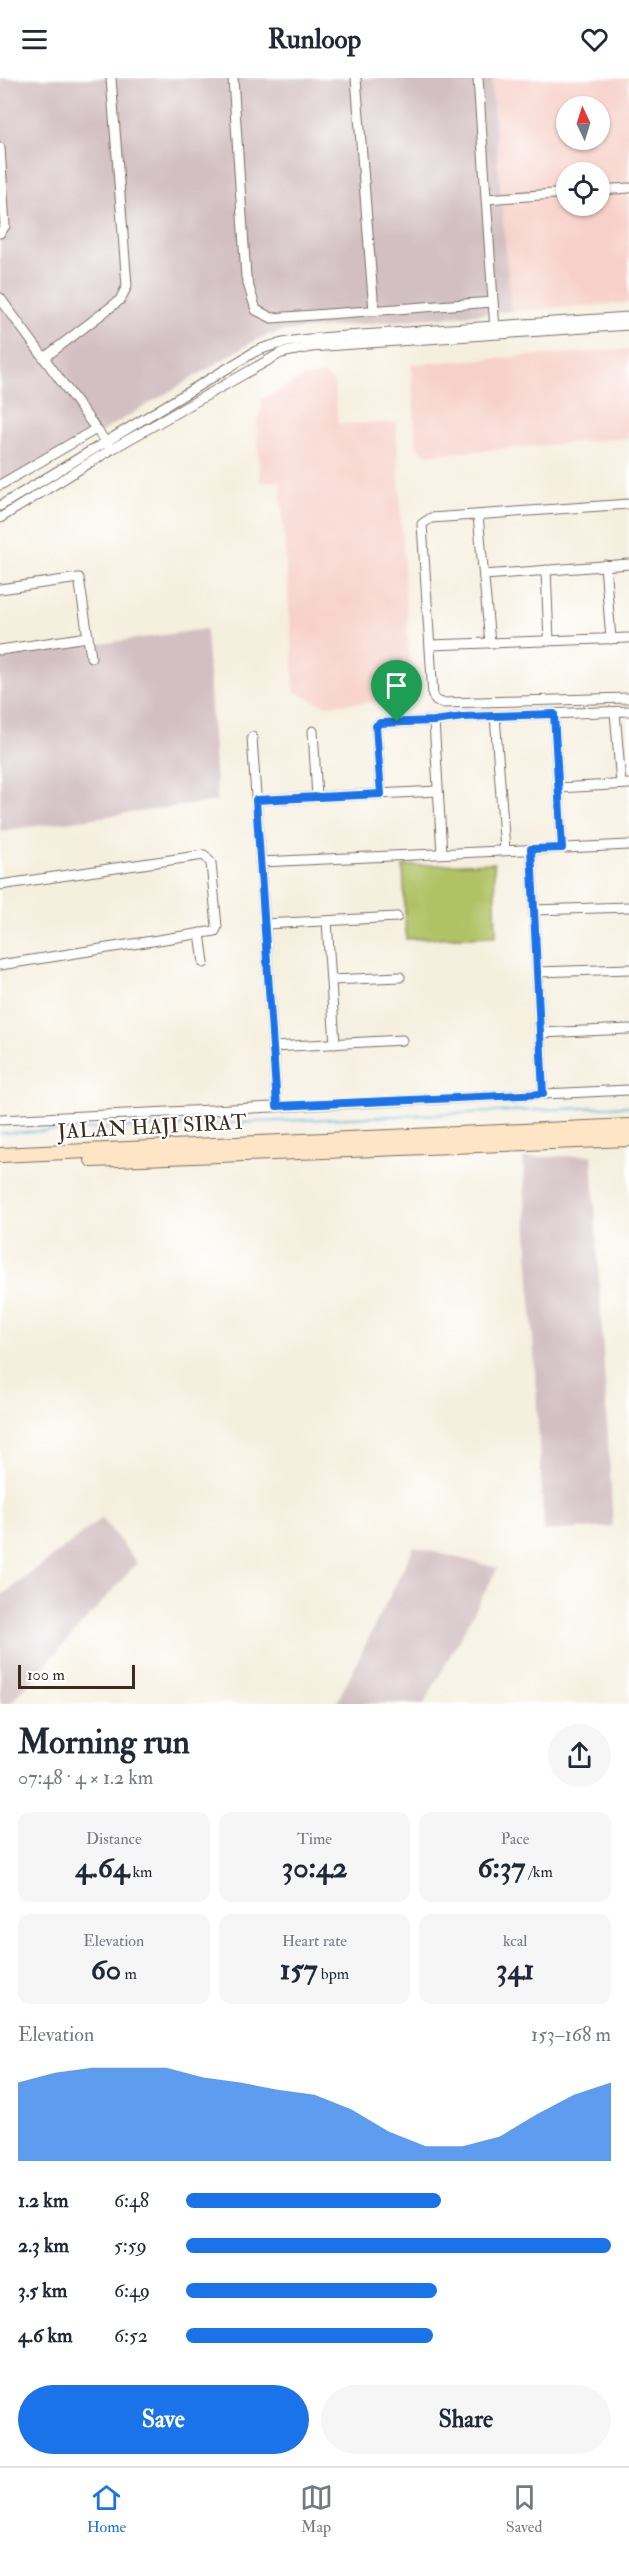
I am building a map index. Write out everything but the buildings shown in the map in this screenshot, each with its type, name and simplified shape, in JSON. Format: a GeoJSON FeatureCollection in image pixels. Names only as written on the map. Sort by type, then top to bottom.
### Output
{"type":"FeatureCollection","features":[{"type":"Feature","properties":{"kind":"main road","name":"JALAN HAJI SIRAT"},"geometry":{"type":"LineString","coordinates":[[0,1155],[626,1126]]}},
{"type":"Feature","properties":{"kind":"main road","name":"JALAN HAJI SIRAT"},"geometry":{"type":"LineString","coordinates":[[0,1164],[629,1139]]}},
{"type":"Feature","properties":{"kind":"street"},"geometry":{"type":"LineString","coordinates":[[44,358],[120,300],[127,286],[111,78]]}},
{"type":"Feature","properties":{"kind":"street"},"geometry":{"type":"LineString","coordinates":[[233,78],[246,277],[256,310],[272,318],[493,302]]}},
{"type":"Feature","properties":{"kind":"street"},"geometry":{"type":"LineString","coordinates":[[356,78],[374,311]]}},
{"type":"Feature","properties":{"kind":"street"},"geometry":{"type":"LineString","coordinates":[[478,78],[495,330]]}},
{"type":"Feature","properties":{"kind":"street"},"geometry":{"type":"LineString","coordinates":[[0,148],[5,226],[0,233]]}},
{"type":"Feature","properties":{"kind":"street"},"geometry":{"type":"LineString","coordinates":[[610,189],[629,188]]}},
{"type":"Feature","properties":{"kind":"street"},"geometry":{"type":"LineString","coordinates":[[486,199],[556,194]]}},
{"type":"Feature","properties":{"kind":"street"},"geometry":{"type":"LineString","coordinates":[[0,298],[109,445]]}},
{"type":"Feature","properties":{"kind":"street"},"geometry":{"type":"LineString","coordinates":[[0,506],[281,353],[311,347],[629,317]]}},
{"type":"Feature","properties":{"kind":"street"},"geometry":{"type":"LineString","coordinates":[[495,330],[629,325]]}},
{"type":"Feature","properties":{"kind":"street"},"geometry":{"type":"LineString","coordinates":[[1,483],[96,429]]}},
{"type":"Feature","properties":{"kind":"street"},"geometry":{"type":"LineString","coordinates":[[0,518],[109,445]]}},
{"type":"Feature","properties":{"kind":"street"},"geometry":{"type":"LineString","coordinates":[[629,504],[431,518],[422,524],[433,696],[436,701],[443,703],[629,698]]}},
{"type":"Feature","properties":{"kind":"street"},"geometry":{"type":"LineString","coordinates":[[478,515],[490,643]]}},
{"type":"Feature","properties":{"kind":"street"},"geometry":{"type":"LineString","coordinates":[[484,575],[629,564]]}},
{"type":"Feature","properties":{"kind":"street"},"geometry":{"type":"LineString","coordinates":[[605,565],[611,639]]}},
{"type":"Feature","properties":{"kind":"street"},"geometry":{"type":"LineString","coordinates":[[546,570],[549,641]]}},
{"type":"Feature","properties":{"kind":"street"},"geometry":{"type":"LineString","coordinates":[[0,589],[79,578],[91,657]]}},
{"type":"Feature","properties":{"kind":"street"},"geometry":{"type":"LineString","coordinates":[[0,650],[88,637]]}},
{"type":"Feature","properties":{"kind":"street"},"geometry":{"type":"LineString","coordinates":[[430,645],[629,638]]}},
{"type":"Feature","properties":{"kind":"street"},"geometry":{"type":"LineString","coordinates":[[381,794],[376,726],[384,722],[629,711]]}},
{"type":"Feature","properties":{"kind":"street"},"geometry":{"type":"LineString","coordinates":[[558,788],[625,784],[615,712]]}},
{"type":"Feature","properties":{"kind":"street"},"geometry":{"type":"LineString","coordinates":[[554,714],[562,848]]}},
{"type":"Feature","properties":{"kind":"street"},"geometry":{"type":"LineString","coordinates":[[495,716],[505,850]]}},
{"type":"Feature","properties":{"kind":"street"},"geometry":{"type":"LineString","coordinates":[[434,721],[442,853]]}},
{"type":"Feature","properties":{"kind":"street"},"geometry":{"type":"LineString","coordinates":[[313,730],[317,797]]}},
{"type":"Feature","properties":{"kind":"street"},"geometry":{"type":"LineString","coordinates":[[252,737],[277,1106]]}},
{"type":"Feature","properties":{"kind":"street"},"geometry":{"type":"LineString","coordinates":[[256,800],[438,791]]}},
{"type":"Feature","properties":{"kind":"street"},"geometry":{"type":"LineString","coordinates":[[260,862],[629,845]]}},
{"type":"Feature","properties":{"kind":"street"},"geometry":{"type":"LineString","coordinates":[[531,849],[543,1094]]}},
{"type":"Feature","properties":{"kind":"street"},"geometry":{"type":"LineString","coordinates":[[0,885],[204,855],[211,863],[217,927],[215,931],[0,965]]}},
{"type":"Feature","properties":{"kind":"street"},"geometry":{"type":"LineString","coordinates":[[534,910],[629,907]]}},
{"type":"Feature","properties":{"kind":"street"},"geometry":{"type":"LineString","coordinates":[[265,924],[397,917]]}},
{"type":"Feature","properties":{"kind":"street"},"geometry":{"type":"LineString","coordinates":[[327,921],[335,1044]]}},
{"type":"Feature","properties":{"kind":"street"},"geometry":{"type":"LineString","coordinates":[[200,933],[204,963]]}},
{"type":"Feature","properties":{"kind":"street"},"geometry":{"type":"LineString","coordinates":[[538,972],[629,969]]}},
{"type":"Feature","properties":{"kind":"street"},"geometry":{"type":"LineString","coordinates":[[331,980],[400,977]]}},
{"type":"Feature","properties":{"kind":"street"},"geometry":{"type":"LineString","coordinates":[[541,1033],[629,1029]]}},
{"type":"Feature","properties":{"kind":"street"},"geometry":{"type":"LineString","coordinates":[[273,1047],[402,1040]]}},
{"type":"Feature","properties":{"kind":"street"},"geometry":{"type":"LineString","coordinates":[[0,1119],[629,1090]]}},
{"type":"Feature","properties":{"kind":"shaded area"},"geometry":{"type":"Polygon","coordinates":[[[0,78],[491,78],[511,311],[282,331],[256,340],[0,492],[0,78]]]}},
{"type":"Feature","properties":{"kind":"shaded area"},"geometry":{"type":"Polygon","coordinates":[[[491,78],[629,78],[629,303],[511,311],[491,78]]]}},
{"type":"Feature","properties":{"kind":"shaded area"},"geometry":{"type":"Polygon","coordinates":[[[629,349],[629,438],[427,455],[416,445],[411,364],[629,349]]]}},
{"type":"Feature","properties":{"kind":"shaded area"},"geometry":{"type":"Polygon","coordinates":[[[324,374],[334,382],[338,424],[396,422],[411,695],[405,700],[324,705],[295,692],[280,481],[260,482],[257,421],[262,407],[261,400],[305,377],[324,374]]]}},
{"type":"Feature","properties":{"kind":"shaded area"},"geometry":{"type":"Polygon","coordinates":[[[206,629],[217,801],[0,831],[0,658],[206,629]]]}},
{"type":"Feature","properties":{"kind":"shaded area"},"geometry":{"type":"Polygon","coordinates":[[[592,1155],[613,1527],[544,1531],[523,1158],[592,1155]]]}},
{"type":"Feature","properties":{"kind":"shaded area"},"geometry":{"type":"Polygon","coordinates":[[[102,1518],[137,1563],[10,1704],[0,1704],[0,1597],[102,1518]]]}},
{"type":"Feature","properties":{"kind":"shaded area"},"geometry":{"type":"Polygon","coordinates":[[[414,1547],[498,1568],[424,1704],[336,1704],[414,1547]]]}},
{"type":"Feature","properties":{"kind":"green space"},"geometry":{"type":"Polygon","coordinates":[[[494,863],[496,936],[406,939],[403,866],[494,863]]]}},
{"type":"Feature","properties":{"kind":"waterway"},"geometry":{"type":"LineString","coordinates":[[0,1133],[629,1106]]}},
{"type":"Feature","properties":{"kind":"route"},"geometry":{"type":"LineString","coordinates":[[554,714],[562,848],[531,849],[543,1094],[277,1106],[256,800],[381,794],[376,726],[380,723],[397,722],[554,714]]}}]}
